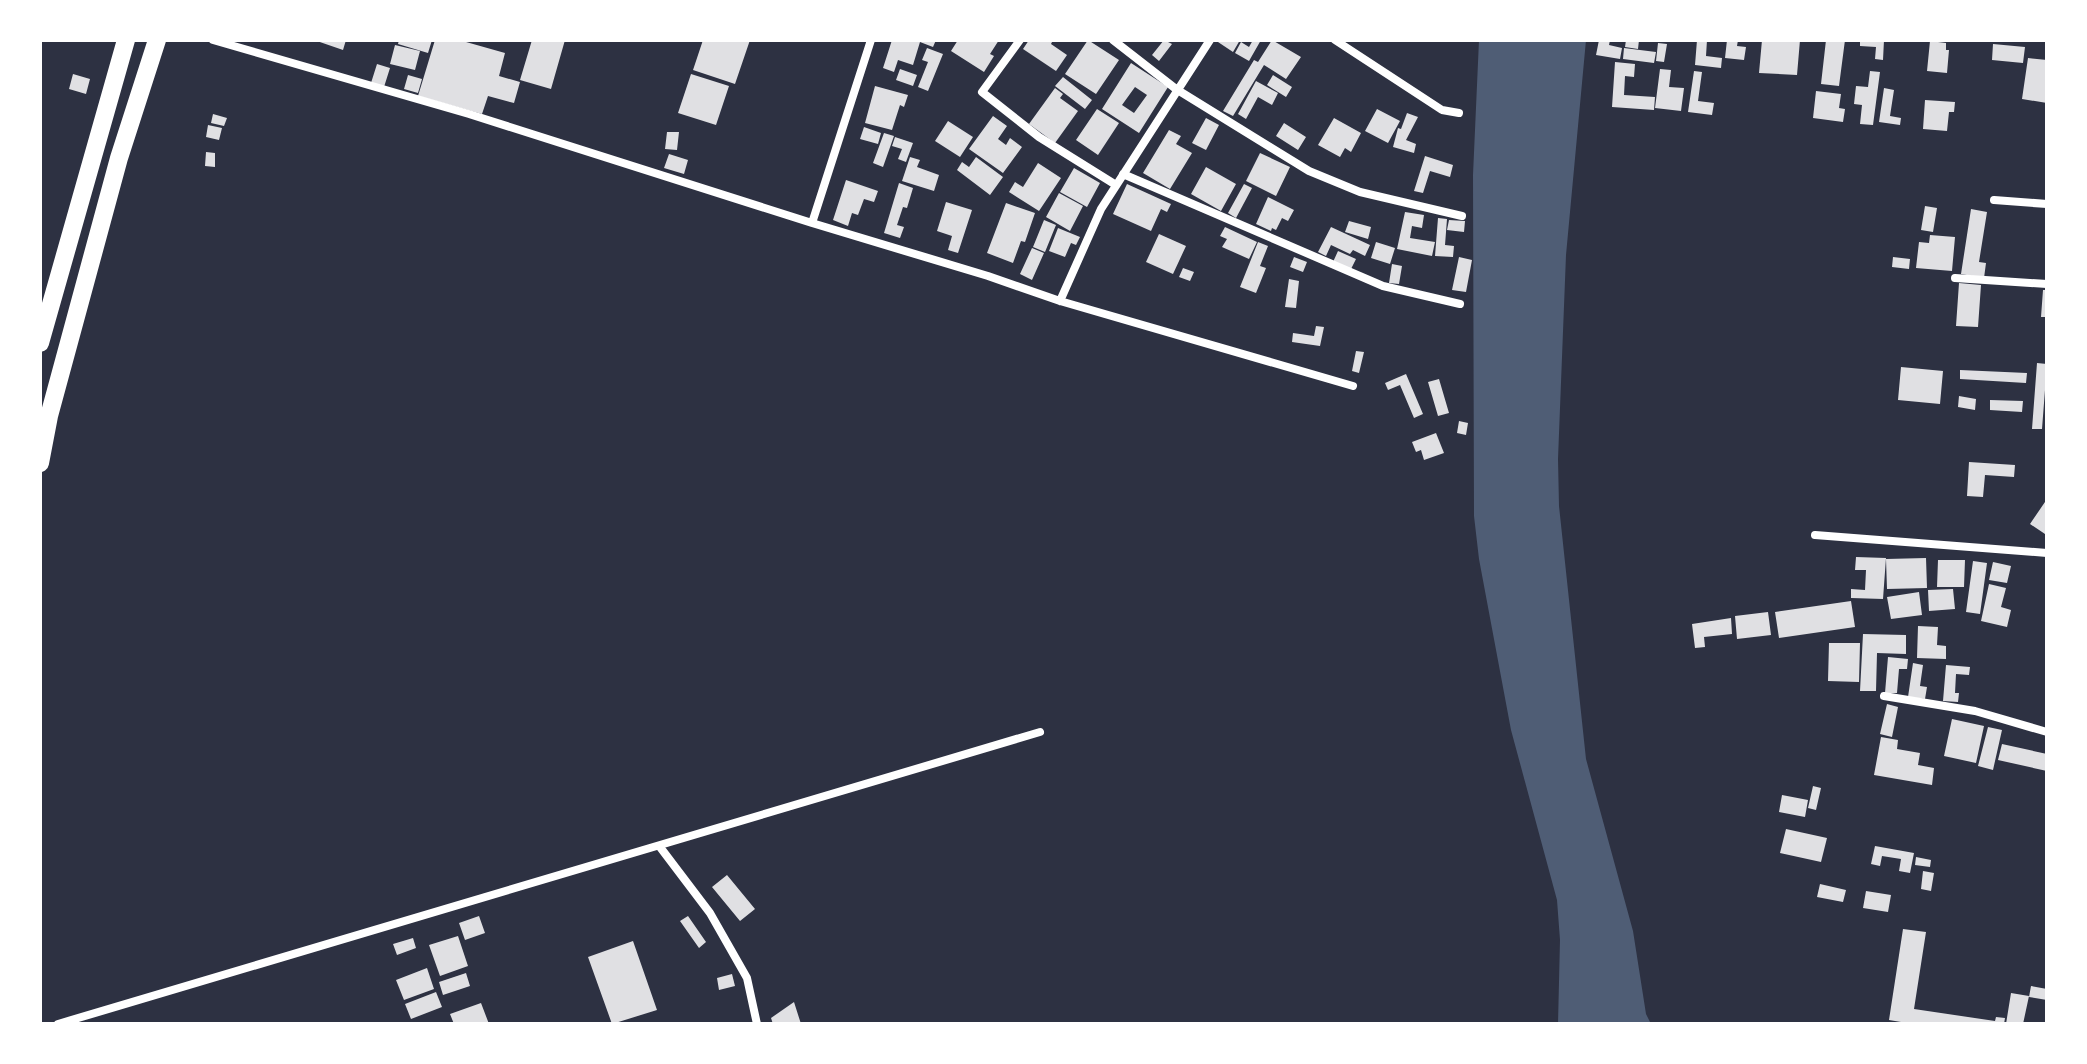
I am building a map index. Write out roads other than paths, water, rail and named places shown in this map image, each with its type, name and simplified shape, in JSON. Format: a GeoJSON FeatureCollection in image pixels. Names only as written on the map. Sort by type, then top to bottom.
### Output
{"type":"FeatureCollection","features":[{"type":"Feature","properties":{"kind":"highway"},"geometry":{"type":"LineString","coordinates":[[40,343],[126,40]]}},
{"type":"Feature","properties":{"kind":"highway"},"geometry":{"type":"LineString","coordinates":[[40,463],[49,416],[107,204],[157,40]]}},
{"type":"Feature","properties":{"kind":"street"},"geometry":{"type":"LineString","coordinates":[[213,40],[469,114],[1060,301],[1353,386]]}},
{"type":"Feature","properties":{"kind":"street"},"geometry":{"type":"LineString","coordinates":[[812,223],[871,40]]}},
{"type":"Feature","properties":{"kind":"street"},"geometry":{"type":"LineString","coordinates":[[1020,40],[982,92],[1039,137],[1116,185]]}},
{"type":"Feature","properties":{"kind":"street"},"geometry":{"type":"LineString","coordinates":[[1113,40],[1176,89],[1309,171],[1360,192],[1462,216]]}},
{"type":"Feature","properties":{"kind":"street"},"geometry":{"type":"LineString","coordinates":[[1060,301],[1101,209],[1210,40]]}},
{"type":"Feature","properties":{"kind":"street"},"geometry":{"type":"LineString","coordinates":[[1335,40],[1442,110],[1459,113]]}},
{"type":"Feature","properties":{"kind":"street"},"geometry":{"type":"LineString","coordinates":[[1123,174],[1383,286],[1460,304]]}},
{"type":"Feature","properties":{"kind":"street"},"geometry":{"type":"LineString","coordinates":[[1994,200],[2047,204]]}},
{"type":"Feature","properties":{"kind":"street"},"geometry":{"type":"LineString","coordinates":[[1955,278],[2047,284]]}},
{"type":"Feature","properties":{"kind":"street"},"geometry":{"type":"LineString","coordinates":[[1815,535],[2047,553]]}},
{"type":"Feature","properties":{"kind":"street"},"geometry":{"type":"LineString","coordinates":[[1884,696],[1975,711],[2047,732]]}},
{"type":"Feature","properties":{"kind":"street"},"geometry":{"type":"LineString","coordinates":[[58,1024],[1040,732]]}},
{"type":"Feature","properties":{"kind":"street"},"geometry":{"type":"LineString","coordinates":[[660,847],[710,913],[747,978],[757,1024]]}},
{"type":"Feature","properties":{"kind":"water"},"geometry":{"type":"Polygon","coordinates":[[[1479,40],[1586,40],[1566,255],[1559,506],[1586,759],[1633,931],[1646,1014],[1651,1024],[1558,1024],[1560,940],[1557,900],[1511,730],[1474,516],[1473,175],[1479,40]]]}}]}
